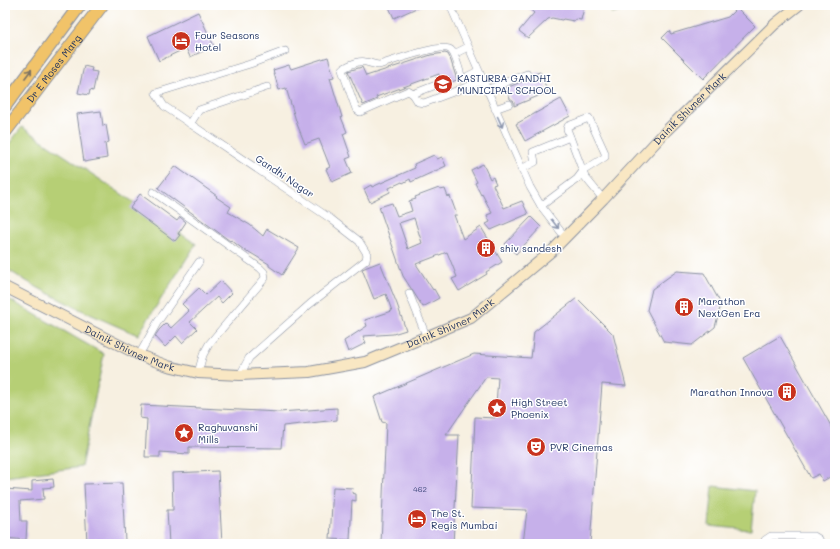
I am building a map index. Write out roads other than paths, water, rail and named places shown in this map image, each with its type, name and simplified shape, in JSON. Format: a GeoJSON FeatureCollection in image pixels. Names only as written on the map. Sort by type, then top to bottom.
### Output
{"type":"FeatureCollection","features":[{"type":"Feature","properties":{"kind":"main road","name":"Dr E Moses Marg"},"geometry":{"type":"LineString","coordinates":[[5,106],[80,5]]}},
{"type":"Feature","properties":{"kind":"main road","name":"Dr E Moses Marg"},"geometry":{"type":"LineString","coordinates":[[7,126],[102,5]]}},
{"type":"Feature","properties":{"kind":"main road","name":"Dainik Shivner Mark"},"geometry":{"type":"LineString","coordinates":[[5,287],[81,327],[139,355],[168,366],[198,373],[240,375],[309,372],[365,362],[427,338],[471,318],[546,256],[603,199],[667,130],[704,93],[775,24],[799,5]]}},
{"type":"Feature","properties":{"kind":"street"},"geometry":{"type":"LineString","coordinates":[[450,5],[521,169],[541,206],[565,237]]}},
{"type":"Feature","properties":{"kind":"street"},"geometry":{"type":"LineString","coordinates":[[458,52],[468,47]]}},
{"type":"Feature","properties":{"kind":"street"},"geometry":{"type":"LineString","coordinates":[[441,83],[413,94],[408,92],[362,111],[358,111],[342,69],[364,61],[379,65],[422,51],[447,48],[452,51],[465,77],[478,71]]}},
{"type":"Feature","properties":{"kind":"street","name":"Gandhi Nagar"},"geometry":{"type":"LineString","coordinates":[[240,375],[249,358],[310,304],[366,260],[367,254],[359,241],[331,219],[164,106],[156,93],[250,64],[285,50]]}},
{"type":"Feature","properties":{"kind":"street"},"geometry":{"type":"LineString","coordinates":[[486,90],[527,74]]}},
{"type":"Feature","properties":{"kind":"street"},"geometry":{"type":"LineString","coordinates":[[413,94],[418,102],[424,103],[482,81]]}},
{"type":"Feature","properties":{"kind":"street"},"geometry":{"type":"LineString","coordinates":[[190,124],[199,110],[267,87]]}},
{"type":"Feature","properties":{"kind":"street"},"geometry":{"type":"LineString","coordinates":[[495,109],[509,104]]}},
{"type":"Feature","properties":{"kind":"street"},"geometry":{"type":"LineString","coordinates":[[541,206],[577,179],[583,171],[605,157],[605,153],[589,118],[568,126],[567,129],[570,136],[583,171],[585,177],[603,199]]}},
{"type":"Feature","properties":{"kind":"street"},"geometry":{"type":"LineString","coordinates":[[521,169],[535,162],[533,152],[570,136]]}},
{"type":"Feature","properties":{"kind":"street"},"geometry":{"type":"LineString","coordinates":[[153,192],[264,272],[265,278],[209,344],[202,355],[198,373]]}},
{"type":"Feature","properties":{"kind":"street"},"geometry":{"type":"LineString","coordinates":[[139,355],[157,323],[199,262]]}},
{"type":"Feature","properties":{"kind":"street"},"geometry":{"type":"LineString","coordinates":[[409,293],[427,338]]}},
{"type":"Feature","properties":{"kind":"street"},"geometry":{"type":"LineString","coordinates":[[763,544],[765,540],[771,536],[814,536],[819,539],[822,544]]}},
{"type":"Feature","properties":{"kind":"place","name":"Four Seasons Hotel"},"geometry":{"type":"Point","coordinates":[181,41]}},
{"type":"Feature","properties":{"kind":"place","name":"KASTURBA GANDHI MUNICIPAL SCHOOL"},"geometry":{"type":"Point","coordinates":[443,84]}},
{"type":"Feature","properties":{"kind":"place","name":"shiv sandesh"},"geometry":{"type":"Point","coordinates":[486,248]}},
{"type":"Feature","properties":{"kind":"place","name":"Marathon NextGen Era"},"geometry":{"type":"Point","coordinates":[684,307]}},
{"type":"Feature","properties":{"kind":"place","name":"Marathon Innova"},"geometry":{"type":"Point","coordinates":[787,392]}},
{"type":"Feature","properties":{"kind":"place","name":"High Street Phoenix"},"geometry":{"type":"Point","coordinates":[497,408]}},
{"type":"Feature","properties":{"kind":"place","name":"Raghuvanshi Mills"},"geometry":{"type":"Point","coordinates":[184,433]}},
{"type":"Feature","properties":{"kind":"place","name":"PVR Cinemas"},"geometry":{"type":"Point","coordinates":[536,447]}},
{"type":"Feature","properties":{"kind":"place","name":"The St. Regis Mumbai"},"geometry":{"type":"Point","coordinates":[417,519]}}]}
